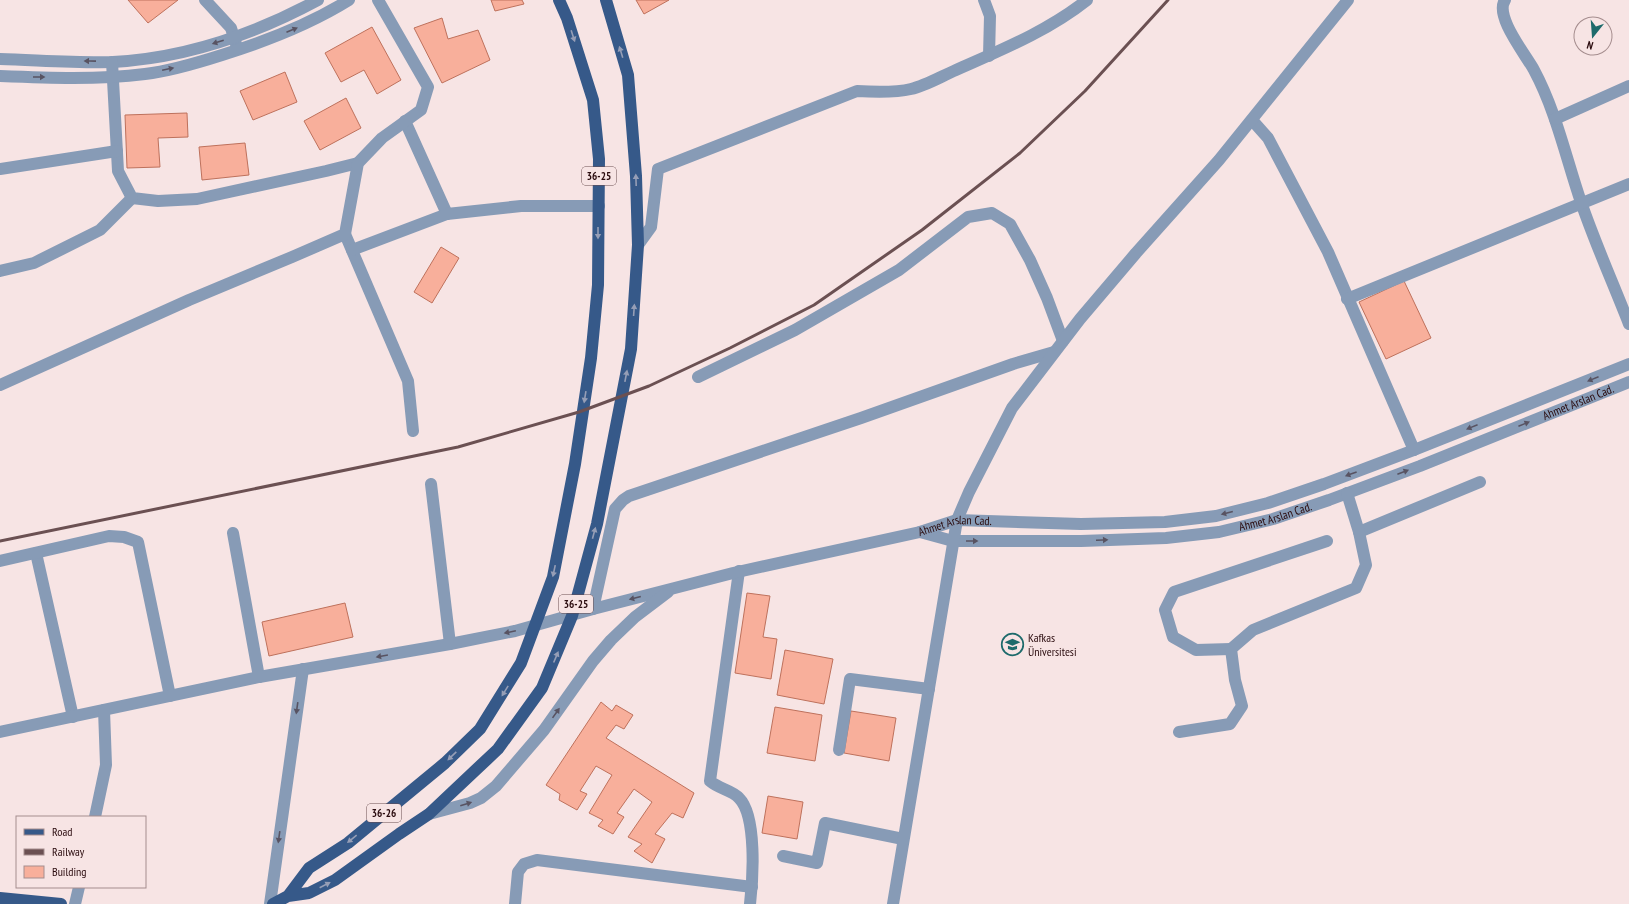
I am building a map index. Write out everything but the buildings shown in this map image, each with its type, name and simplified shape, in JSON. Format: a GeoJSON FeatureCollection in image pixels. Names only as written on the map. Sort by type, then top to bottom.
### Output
{"type":"FeatureCollection","features":[{"type":"Feature","properties":{"kind":"main road","name":"36-25"},"geometry":{"type":"LineString","coordinates":[[559,0],[567,18],[593,100],[599,159],[598,284],[591,358],[574,464]]}},
{"type":"Feature","properties":{"kind":"main road","name":"36-25"},"geometry":{"type":"LineString","coordinates":[[288,896],[309,893],[335,880],[398,834],[429,814],[498,749],[542,688],[572,616],[597,524],[631,349],[638,245],[636,176],[628,75],[606,0]]}},
{"type":"Feature","properties":{"kind":"main road","name":"36-26"},"geometry":{"type":"LineString","coordinates":[[273,904],[288,896],[309,868],[353,838],[445,763],[480,729],[521,663],[536,626],[553,577],[574,464]]}},
{"type":"Feature","properties":{"kind":"main road"},"geometry":{"type":"LineString","coordinates":[[0,898],[61,904]]}},
{"type":"Feature","properties":{"kind":"street"},"geometry":{"type":"LineString","coordinates":[[206,0],[231,28],[238,50]]}},
{"type":"Feature","properties":{"kind":"street"},"geometry":{"type":"LineString","coordinates":[[0,59],[112,62],[171,55],[234,37],[277,21],[318,0]]}},
{"type":"Feature","properties":{"kind":"street"},"geometry":{"type":"LineString","coordinates":[[0,76],[112,77],[147,74],[238,50],[285,34],[307,24],[349,0]]}},
{"type":"Feature","properties":{"kind":"street"},"geometry":{"type":"LineString","coordinates":[[132,198],[158,202],[197,199],[326,172],[358,162],[382,138],[421,110],[428,87],[378,0]]}},
{"type":"Feature","properties":{"kind":"street"},"geometry":{"type":"LineString","coordinates":[[984,0],[990,16],[989,56]]}},
{"type":"Feature","properties":{"kind":"street"},"geometry":{"type":"LineString","coordinates":[[638,245],[651,227],[658,169],[857,91],[877,92],[912,89],[989,56],[1037,33],[1073,11],[1086,0]]}},
{"type":"Feature","properties":{"kind":"street"},"geometry":{"type":"LineString","coordinates":[[893,904],[953,541],[957,520],[969,492],[1012,408],[1054,352],[1126,265],[1220,160],[1348,0]]}},
{"type":"Feature","properties":{"kind":"street"},"geometry":{"type":"LineString","coordinates":[[1505,0],[1502,4],[1503,15],[1534,70],[1555,119],[1582,203],[1629,324]]}},
{"type":"Feature","properties":{"kind":"street"},"geometry":{"type":"LineString","coordinates":[[112,62],[118,171],[132,198]]}},
{"type":"Feature","properties":{"kind":"street"},"geometry":{"type":"LineString","coordinates":[[1555,119],[1629,86]]}},
{"type":"Feature","properties":{"kind":"street"},"geometry":{"type":"LineString","coordinates":[[1252,120],[1268,138],[1328,252],[1347,299],[1414,450]]}},
{"type":"Feature","properties":{"kind":"street"},"geometry":{"type":"LineString","coordinates":[[405,121],[447,214]]}},
{"type":"Feature","properties":{"kind":"street"},"geometry":{"type":"LineString","coordinates":[[0,169],[117,150]]}},
{"type":"Feature","properties":{"kind":"street"},"geometry":{"type":"LineString","coordinates":[[358,162],[345,234],[408,381],[413,431]]}},
{"type":"Feature","properties":{"kind":"street"},"geometry":{"type":"LineString","coordinates":[[1347,299],[1629,184]]}},
{"type":"Feature","properties":{"kind":"street"},"geometry":{"type":"LineString","coordinates":[[0,271],[34,263],[100,230],[132,198]]}},
{"type":"Feature","properties":{"kind":"street"},"geometry":{"type":"LineString","coordinates":[[352,250],[447,214],[521,206],[599,206]]}},
{"type":"Feature","properties":{"kind":"street"},"geometry":{"type":"LineString","coordinates":[[698,377],[795,330],[899,270],[968,217],[992,213],[1010,224],[1030,260],[1047,298],[1063,341]]}},
{"type":"Feature","properties":{"kind":"street"},"geometry":{"type":"LineString","coordinates":[[0,385],[189,300],[345,234]]}},
{"type":"Feature","properties":{"kind":"street"},"geometry":{"type":"LineString","coordinates":[[593,609],[615,509],[629,496],[861,418],[1013,364],[1054,352]]}},
{"type":"Feature","properties":{"kind":"street","name":"Ahmet Arslan Cad."},"geometry":{"type":"LineString","coordinates":[[920,532],[957,520],[1081,524],[1165,522],[1216,516],[1268,503],[1414,450],[1629,364]]}},
{"type":"Feature","properties":{"kind":"street","name":"Ahmet Arslan Cad."},"geometry":{"type":"LineString","coordinates":[[920,532],[953,541],[1081,541],[1166,538],[1219,532],[1273,519],[1347,493],[1420,466],[1629,382]]}},
{"type":"Feature","properties":{"kind":"street"},"geometry":{"type":"LineString","coordinates":[[1359,532],[1480,482]]}},
{"type":"Feature","properties":{"kind":"street"},"geometry":{"type":"LineString","coordinates":[[432,484],[450,644]]}},
{"type":"Feature","properties":{"kind":"street"},"geometry":{"type":"LineString","coordinates":[[1328,541],[1174,592],[1165,610],[1173,637],[1196,650],[1231,649],[1253,630],[1356,588],[1366,565],[1359,532],[1347,493]]}},
{"type":"Feature","properties":{"kind":"street"},"geometry":{"type":"LineString","coordinates":[[0,732],[258,677],[450,644],[515,631],[739,571],[920,532]]}},
{"type":"Feature","properties":{"kind":"street"},"geometry":{"type":"LineString","coordinates":[[233,533],[258,677]]}},
{"type":"Feature","properties":{"kind":"street"},"geometry":{"type":"LineString","coordinates":[[0,561],[109,536],[124,537],[138,542],[170,696]]}},
{"type":"Feature","properties":{"kind":"street"},"geometry":{"type":"LineString","coordinates":[[36,553],[73,717]]}},
{"type":"Feature","properties":{"kind":"street"},"geometry":{"type":"LineString","coordinates":[[739,571],[710,781],[718,788],[739,797],[747,807],[753,851],[750,904]]}},
{"type":"Feature","properties":{"kind":"street"},"geometry":{"type":"LineString","coordinates":[[429,814],[470,803],[481,798],[496,786],[544,730],[593,661],[611,640],[636,617],[673,589]]}},
{"type":"Feature","properties":{"kind":"street"},"geometry":{"type":"LineString","coordinates":[[1179,732],[1230,724],[1242,706],[1235,680],[1231,649]]}},
{"type":"Feature","properties":{"kind":"street"},"geometry":{"type":"LineString","coordinates":[[270,904],[303,669]]}},
{"type":"Feature","properties":{"kind":"street"},"geometry":{"type":"LineString","coordinates":[[839,750],[850,679],[929,689]]}},
{"type":"Feature","properties":{"kind":"street"},"geometry":{"type":"LineString","coordinates":[[95,816],[106,765],[104,710]]}},
{"type":"Feature","properties":{"kind":"street"},"geometry":{"type":"LineString","coordinates":[[783,856],[817,863],[825,823],[904,840]]}},
{"type":"Feature","properties":{"kind":"street"},"geometry":{"type":"LineString","coordinates":[[515,904],[518,872],[524,864],[537,860],[752,887]]}},
{"type":"Feature","properties":{"kind":"street"},"geometry":{"type":"LineString","coordinates":[[75,904],[79,888]]}},
{"type":"Feature","properties":{"kind":"railway"},"geometry":{"type":"LineString","coordinates":[[0,541],[458,447],[579,412],[649,386],[730,348],[814,305],[922,230],[1020,153],[1085,91],[1168,0]]}},
{"type":"Feature","properties":{"kind":"place","name":"Kafkas Üniversitesi"},"geometry":{"type":"Point","coordinates":[1013,645]}}]}
